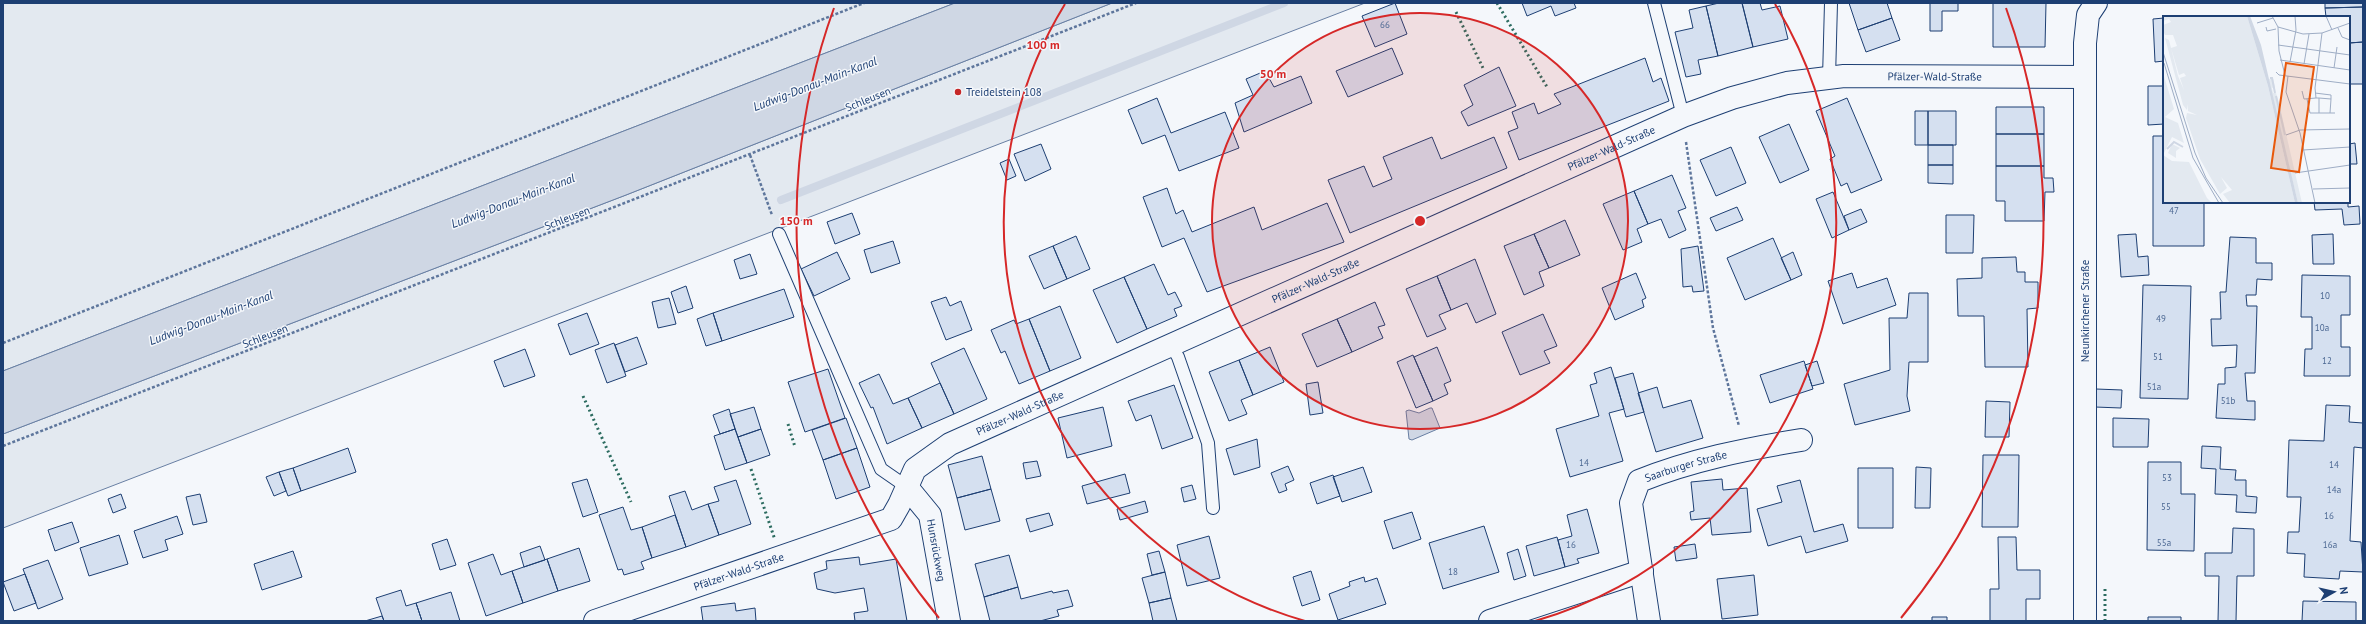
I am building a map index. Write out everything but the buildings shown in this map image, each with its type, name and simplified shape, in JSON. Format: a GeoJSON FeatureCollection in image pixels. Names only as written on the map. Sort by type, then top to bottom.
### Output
{"type":"FeatureCollection","features":[{"type":"Feature","properties":{"kind":"street","name":"Neunkirchener Straße"},"geometry":{"type":"LineString","coordinates":[[2085,621],[2086,77],[2090,7]]}},
{"type":"Feature","properties":{"kind":"street","name":"Pfälzer-Wald-Straße"},"geometry":{"type":"LineString","coordinates":[[596,621],[891,519],[915,469],[950,444],[1682,116],[1732,98],[1787,83],[1844,76],[2086,77]]}},
{"type":"Feature","properties":{"kind":"street","name":"Saarburger Straße"},"geometry":{"type":"LineString","coordinates":[[1649,621],[1631,503],[1639,481],[1661,472],[1746,450],[1801,440]]}},
{"type":"Feature","properties":{"kind":"street","name":"Hunsrückweg"},"geometry":{"type":"LineString","coordinates":[[906,487],[930,515],[949,621]]}},
{"type":"Feature","properties":{"kind":"street"},"geometry":{"type":"LineString","coordinates":[[1490,621],[1642,571]]}},
{"type":"Feature","properties":{"kind":"lane"},"geometry":{"type":"LineString","coordinates":[[1654,3],[1682,116]]}},
{"type":"Feature","properties":{"kind":"lane"},"geometry":{"type":"LineString","coordinates":[[1829,78],[1831,3]]}},
{"type":"Feature","properties":{"kind":"lane"},"geometry":{"type":"LineString","coordinates":[[779,234],[881,469],[906,487]]}},
{"type":"Feature","properties":{"kind":"lane"},"geometry":{"type":"LineString","coordinates":[[1171,345],[1178,357],[1208,443],[1213,508]]}},
{"type":"Feature","properties":{"kind":"path"},"geometry":{"type":"LineString","coordinates":[[3,343],[864,3]]}},
{"type":"Feature","properties":{"kind":"path","name":"Schleusen"},"geometry":{"type":"LineString","coordinates":[[3,446],[1136,3]]}},
{"type":"Feature","properties":{"kind":"path"},"geometry":{"type":"LineString","coordinates":[[1682,116],[1713,328],[1746,450]]}},
{"type":"Feature","properties":{"kind":"path"},"geometry":{"type":"LineString","coordinates":[[750,155],[779,234]]}},
{"type":"Feature","properties":{"kind":"shaded area"},"geometry":{"type":"Polygon","coordinates":[[[3,3],[955,3],[3,371],[3,3]]]}},
{"type":"Feature","properties":{"kind":"shaded area"},"geometry":{"type":"Polygon","coordinates":[[[1112,3],[1365,3],[3,528],[3,434],[626,195],[1112,3]]]}},
{"type":"Feature","properties":{"kind":"water","name":"Ludwig-Donau-Main-Kanal"},"geometry":{"type":"Polygon","coordinates":[[[955,3],[1112,3],[626,195],[3,434],[3,371],[955,3]]]}},
{"type":"Feature","properties":{"kind":"water"},"geometry":{"type":"Polygon","coordinates":[[[1432,408],[1440,428],[1412,440],[1409,439],[1406,411],[1409,410],[1419,413],[1432,408]]]}},
{"type":"Feature","properties":{"kind":"waterway"},"geometry":{"type":"LineString","coordinates":[[781,200],[1284,3]]}},
{"type":"Feature","properties":{"kind":"hedge"},"geometry":{"type":"LineString","coordinates":[[1497,3],[1547,87]]}},
{"type":"Feature","properties":{"kind":"hedge"},"geometry":{"type":"LineString","coordinates":[[1456,12],[1483,68]]}},
{"type":"Feature","properties":{"kind":"hedge"},"geometry":{"type":"LineString","coordinates":[[583,396],[631,502]]}},
{"type":"Feature","properties":{"kind":"hedge"},"geometry":{"type":"LineString","coordinates":[[788,424],[795,447]]}},
{"type":"Feature","properties":{"kind":"hedge"},"geometry":{"type":"LineString","coordinates":[[751,469],[775,540]]}},
{"type":"Feature","properties":{"kind":"hedge"},"geometry":{"type":"LineString","coordinates":[[2105,588],[2105,621]]}},
{"type":"Feature","properties":{"kind":"place","name":"Treidelstein 108"},"geometry":{"type":"Point","coordinates":[958,92]}}]}
